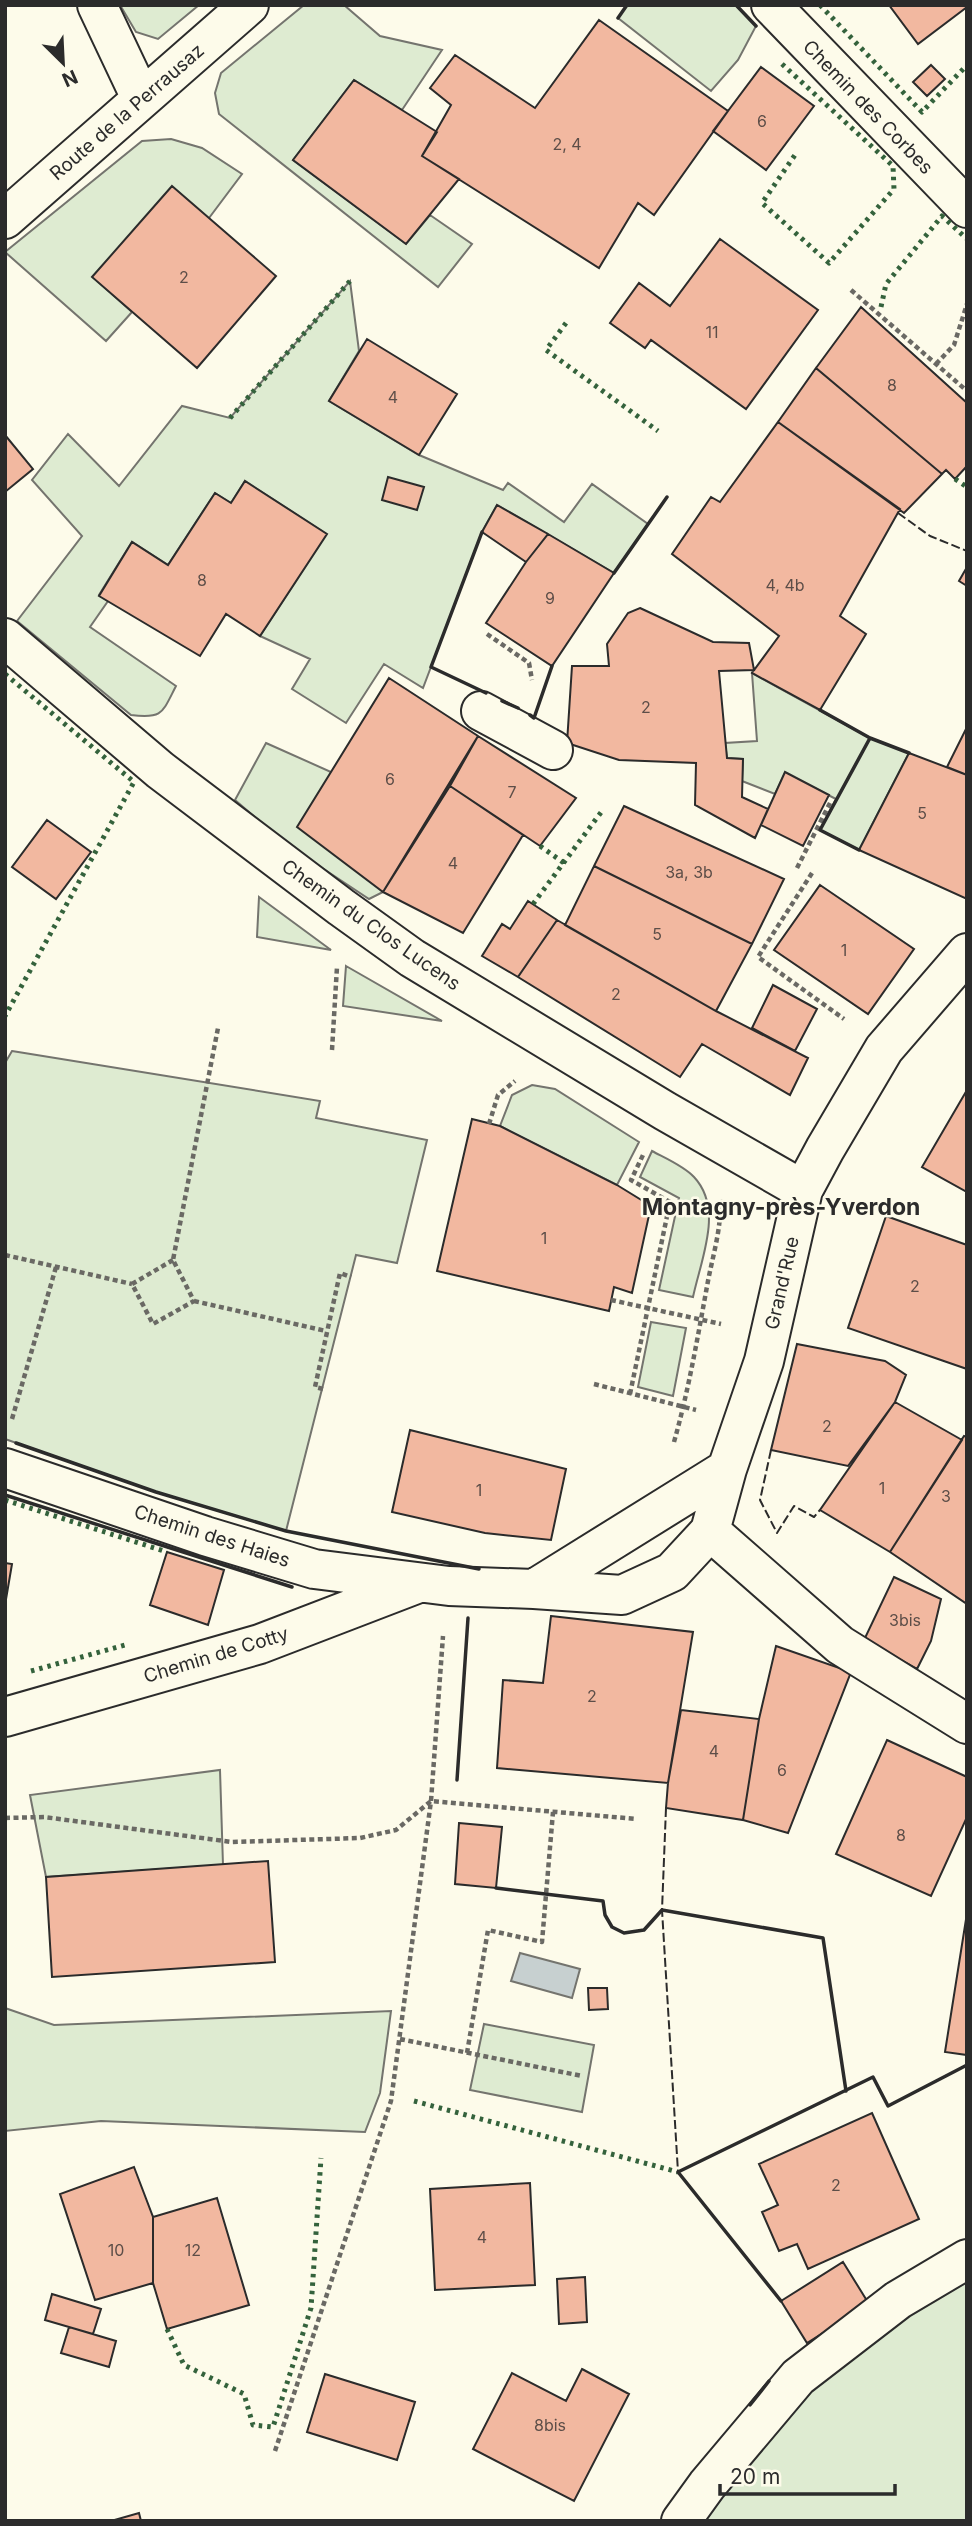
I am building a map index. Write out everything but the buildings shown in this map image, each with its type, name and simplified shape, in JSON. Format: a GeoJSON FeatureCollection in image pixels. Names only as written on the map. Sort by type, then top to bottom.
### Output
{"type":"FeatureCollection","features":[{"type":"Feature","properties":{"kind":"street"},"geometry":{"type":"LineString","coordinates":[[97,5],[141,98]]}},
{"type":"Feature","properties":{"kind":"street","name":"Route de la Perrausaz"},"geometry":{"type":"LineString","coordinates":[[5,219],[249,5]]}},
{"type":"Feature","properties":{"kind":"street","name":"Chemin des Corbes"},"geometry":{"type":"LineString","coordinates":[[771,5],[967,208]]}},
{"type":"Feature","properties":{"kind":"street","name":"Chemin du Clos Lucens"},"geometry":{"type":"LineString","coordinates":[[5,638],[160,769],[412,958],[665,1111],[803,1190]]}},
{"type":"Feature","properties":{"kind":"street"},"geometry":{"type":"LineString","coordinates":[[481,711],[553,750]]}},
{"type":"Feature","properties":{"kind":"street","name":"Grand'Rue"},"geometry":{"type":"LineString","coordinates":[[710,1531],[770,1335],[803,1190],[884,1049],[967,953]]}},
{"type":"Feature","properties":{"kind":"street","name":"Chemin des Haies"},"geometry":{"type":"LineString","coordinates":[[5,1468],[205,1536],[314,1569],[436,1584],[622,1595],[672,1572],[710,1531]]}},
{"type":"Feature","properties":{"kind":"street"},"geometry":{"type":"LineString","coordinates":[[534,1589],[727,1469]]}},
{"type":"Feature","properties":{"kind":"street"},"geometry":{"type":"LineString","coordinates":[[710,1531],[840,1645],[967,1724]]}},
{"type":"Feature","properties":{"kind":"street","name":"Chemin de Cotty"},"geometry":{"type":"LineString","coordinates":[[5,1717],[260,1644],[436,1584]]}},
{"type":"Feature","properties":{"kind":"street"},"geometry":{"type":"LineString","coordinates":[[681,2521],[707,2485],[798,2377],[898,2300],[967,2259]]}},
{"type":"Feature","properties":{"kind":"path"},"geometry":{"type":"LineString","coordinates":[[851,290],[967,391]]}},
{"type":"Feature","properties":{"kind":"path"},"geometry":{"type":"LineString","coordinates":[[936,365],[954,345],[967,304]]}},
{"type":"Feature","properties":{"kind":"path"},"geometry":{"type":"LineString","coordinates":[[797,868],[831,801]]}},
{"type":"Feature","properties":{"kind":"path"},"geometry":{"type":"LineString","coordinates":[[812,873],[758,957],[884,1049]]}},
{"type":"Feature","properties":{"kind":"path"},"geometry":{"type":"LineString","coordinates":[[332,1050],[341,907]]}},
{"type":"Feature","properties":{"kind":"path"},"geometry":{"type":"LineString","coordinates":[[194,1301],[173,1260],[218,1028]]}},
{"type":"Feature","properties":{"kind":"path"},"geometry":{"type":"LineString","coordinates":[[489,1124],[498,1095],[518,1077]]}},
{"type":"Feature","properties":{"kind":"path"},"geometry":{"type":"LineString","coordinates":[[630,1394],[670,1202],[631,1180],[665,1111]]}},
{"type":"Feature","properties":{"kind":"path"},"geometry":{"type":"LineString","coordinates":[[684,1407],[718,1230],[721,1201],[716,1192]]}},
{"type":"Feature","properties":{"kind":"path"},"geometry":{"type":"LineString","coordinates":[[5,1255],[132,1284],[173,1260]]}},
{"type":"Feature","properties":{"kind":"path"},"geometry":{"type":"LineString","coordinates":[[9,1431],[56,1267]]}},
{"type":"Feature","properties":{"kind":"path"},"geometry":{"type":"LineString","coordinates":[[323,1389],[315,1387],[340,1273],[351,1276]]}},
{"type":"Feature","properties":{"kind":"path"},"geometry":{"type":"LineString","coordinates":[[132,1284],[153,1324],[194,1301],[326,1331]]}},
{"type":"Feature","properties":{"kind":"path"},"geometry":{"type":"LineString","coordinates":[[611,1300],[770,1335]]}},
{"type":"Feature","properties":{"kind":"path"},"geometry":{"type":"LineString","coordinates":[[594,1384],[744,1423]]}},
{"type":"Feature","properties":{"kind":"path"},"geometry":{"type":"LineString","coordinates":[[275,2451],[391,2101],[431,1801],[444,1618],[436,1584]]}},
{"type":"Feature","properties":{"kind":"path"},"geometry":{"type":"LineString","coordinates":[[5,1818],[44,1817],[232,1842],[360,1838],[396,1830],[431,1801],[636,1819]]}},
{"type":"Feature","properties":{"kind":"path"},"geometry":{"type":"LineString","coordinates":[[467,2053],[488,1930],[542,1942],[552,1812]]}},
{"type":"Feature","properties":{"kind":"path"},"geometry":{"type":"LineString","coordinates":[[400,2039],[582,2076]]}},
{"type":"Feature","properties":{"kind":"green space"},"geometry":{"type":"Polygon","coordinates":[[[120,5],[199,5],[158,39],[136,32],[120,5]]]}},
{"type":"Feature","properties":{"kind":"green space"},"geometry":{"type":"Polygon","coordinates":[[[304,5],[344,5],[380,36],[442,50],[402,110],[354,80],[293,160],[406,244],[430,215],[472,244],[438,287],[219,114],[215,93],[221,73],[304,5]]]}},
{"type":"Feature","properties":{"kind":"green space"},"geometry":{"type":"Polygon","coordinates":[[[627,5],[736,5],[756,26],[738,60],[711,91],[618,18],[627,5]]]}},
{"type":"Feature","properties":{"kind":"green space"},"geometry":{"type":"Polygon","coordinates":[[[171,139],[202,148],[242,174],[209,218],[93,277],[132,312],[106,341],[5,252],[142,141],[171,139]]]}},
{"type":"Feature","properties":{"kind":"green space"},"geometry":{"type":"Polygon","coordinates":[[[350,281],[359,351],[329,401],[419,455],[503,490],[508,483],[564,522],[592,484],[648,524],[614,573],[497,505],[482,532],[423,688],[384,664],[346,723],[292,689],[310,659],[260,636],[326,534],[245,481],[231,503],[215,493],[168,565],[132,542],[99,595],[108,601],[90,627],[176,686],[164,708],[156,715],[131,715],[17,621],[82,536],[32,480],[68,434],[119,486],[182,406],[230,418],[350,281]]]}},
{"type":"Feature","properties":{"kind":"green space"},"geometry":{"type":"Polygon","coordinates":[[[752,673],[870,738],[909,753],[859,850],[820,830],[836,799],[785,773],[775,794],[742,781],[743,759],[727,758],[725,743],[757,741],[752,673]]]}},
{"type":"Feature","properties":{"kind":"green space"},"geometry":{"type":"Polygon","coordinates":[[[266,743],[331,772],[383,892],[369,899],[286,844],[235,800],[266,743]]]}},
{"type":"Feature","properties":{"kind":"green space"},"geometry":{"type":"Polygon","coordinates":[[[259,897],[331,950],[257,937],[259,897]]]}},
{"type":"Feature","properties":{"kind":"green space"},"geometry":{"type":"Polygon","coordinates":[[[346,966],[442,1021],[343,1006],[346,966]]]}},
{"type":"Feature","properties":{"kind":"green space"},"geometry":{"type":"Polygon","coordinates":[[[12,1051],[320,1101],[316,1118],[427,1140],[397,1263],[356,1255],[286,1531],[156,1492],[5,1439],[5,1063],[12,1051]]]}},
{"type":"Feature","properties":{"kind":"green space"},"geometry":{"type":"Polygon","coordinates":[[[532,1085],[555,1089],[639,1142],[617,1185],[500,1126],[512,1095],[532,1085]]]}},
{"type":"Feature","properties":{"kind":"green space"},"geometry":{"type":"Polygon","coordinates":[[[652,1151],[690,1173],[703,1190],[708,1204],[708,1235],[693,1297],[659,1290],[679,1198],[640,1177],[652,1151]]]}},
{"type":"Feature","properties":{"kind":"green space"},"geometry":{"type":"Polygon","coordinates":[[[651,1322],[686,1328],[673,1396],[638,1387],[651,1322]]]}},
{"type":"Feature","properties":{"kind":"green space"},"geometry":{"type":"Polygon","coordinates":[[[220,1770],[223,1865],[46,1877],[30,1795],[220,1770]]]}},
{"type":"Feature","properties":{"kind":"green space"},"geometry":{"type":"Polygon","coordinates":[[[5,2008],[54,2025],[391,2011],[380,2093],[365,2132],[101,2121],[5,2131],[5,2008]]]}},
{"type":"Feature","properties":{"kind":"green space"},"geometry":{"type":"Polygon","coordinates":[[[484,2024],[594,2045],[582,2112],[470,2090],[484,2024]]]}},
{"type":"Feature","properties":{"kind":"green space"},"geometry":{"type":"Polygon","coordinates":[[[967,2264],[967,2521],[687,2521],[802,2381],[967,2264]]]}},
{"type":"Feature","properties":{"kind":"shaded area"},"geometry":{"type":"Polygon","coordinates":[[[520,1953],[580,1969],[572,1998],[511,1981],[520,1953]]]}},
{"type":"Feature","properties":{"kind":"hedge"},"geometry":{"type":"LineString","coordinates":[[820,5],[922,112],[967,65]]}},
{"type":"Feature","properties":{"kind":"hedge"},"geometry":{"type":"LineString","coordinates":[[782,64],[893,166],[894,189],[829,263],[762,203],[797,152]]}},
{"type":"Feature","properties":{"kind":"hedge"},"geometry":{"type":"LineString","coordinates":[[881,307],[886,284],[942,216],[967,239]]}},
{"type":"Feature","properties":{"kind":"hedge"},"geometry":{"type":"LineString","coordinates":[[230,418],[350,281]]}},
{"type":"Feature","properties":{"kind":"hedge"},"geometry":{"type":"LineString","coordinates":[[566,323],[546,350],[658,431]]}},
{"type":"Feature","properties":{"kind":"hedge"},"geometry":{"type":"LineString","coordinates":[[955,479],[967,487]]}},
{"type":"Feature","properties":{"kind":"hedge"},"geometry":{"type":"LineString","coordinates":[[5,674],[134,782],[5,1016]]}},
{"type":"Feature","properties":{"kind":"hedge"},"geometry":{"type":"LineString","coordinates":[[533,904],[602,811]]}},
{"type":"Feature","properties":{"kind":"hedge"},"geometry":{"type":"LineString","coordinates":[[540,846],[564,863]]}},
{"type":"Feature","properties":{"kind":"hedge"},"geometry":{"type":"LineString","coordinates":[[5,1500],[167,1552]]}},
{"type":"Feature","properties":{"kind":"hedge"},"geometry":{"type":"LineString","coordinates":[[31,1671],[125,1645]]}},
{"type":"Feature","properties":{"kind":"hedge"},"geometry":{"type":"LineString","coordinates":[[414,2101],[678,2172]]}},
{"type":"Feature","properties":{"kind":"hedge"},"geometry":{"type":"LineString","coordinates":[[167,2329],[184,2365],[244,2394],[253,2425],[273,2427],[311,2308],[321,2158]]}},
{"type":"Feature","properties":{"kind":"fence"},"geometry":{"type":"LineString","coordinates":[[898,513],[930,536],[967,551]]}},
{"type":"Feature","properties":{"kind":"fence"},"geometry":{"type":"LineString","coordinates":[[771,1450],[760,1500],[777,1533],[794,1506],[814,1517],[820,1510]]}},
{"type":"Feature","properties":{"kind":"fence"},"geometry":{"type":"LineString","coordinates":[[666,1808],[662,1910],[678,2172]]}},
{"type":"Feature","properties":{"kind":"wall"},"geometry":{"type":"LineString","coordinates":[[618,18],[627,5]]}},
{"type":"Feature","properties":{"kind":"wall"},"geometry":{"type":"LineString","coordinates":[[736,5],[756,26]]}},
{"type":"Feature","properties":{"kind":"wall"},"geometry":{"type":"LineString","coordinates":[[614,573],[667,497]]}},
{"type":"Feature","properties":{"kind":"wall"},"geometry":{"type":"LineString","coordinates":[[482,532],[431,667],[486,693]]}},
{"type":"Feature","properties":{"kind":"wall"},"geometry":{"type":"LineString","coordinates":[[530,715],[534,718],[552,666]]}},
{"type":"Feature","properties":{"kind":"wall"},"geometry":{"type":"LineString","coordinates":[[502,701],[518,708]]}},
{"type":"Feature","properties":{"kind":"wall"},"geometry":{"type":"LineString","coordinates":[[820,710],[870,738],[909,753]]}},
{"type":"Feature","properties":{"kind":"wall"},"geometry":{"type":"LineString","coordinates":[[859,850],[820,830],[870,738]]}},
{"type":"Feature","properties":{"kind":"wall"},"geometry":{"type":"LineString","coordinates":[[16,1443],[156,1492],[286,1531],[479,1569]]}},
{"type":"Feature","properties":{"kind":"wall"},"geometry":{"type":"LineString","coordinates":[[5,1495],[292,1587]]}},
{"type":"Feature","properties":{"kind":"wall"},"geometry":{"type":"LineString","coordinates":[[457,1780],[468,1618]]}},
{"type":"Feature","properties":{"kind":"wall"},"geometry":{"type":"LineString","coordinates":[[496,1888],[603,1901],[605,1915],[612,1927],[624,1933],[644,1930],[662,1910],[823,1938],[846,2091]]}},
{"type":"Feature","properties":{"kind":"wall"},"geometry":{"type":"LineString","coordinates":[[781,2301],[678,2172],[873,2077],[888,2106],[967,2065]]}},
{"type":"Feature","properties":{"kind":"wall"},"geometry":{"type":"LineString","coordinates":[[750,2405],[769,2381]]}},
{"type":"Feature","properties":{"kind":"district","name":"Montagny-près-Yverdon"},"geometry":{"type":"Point","coordinates":[781,1207]}}]}
